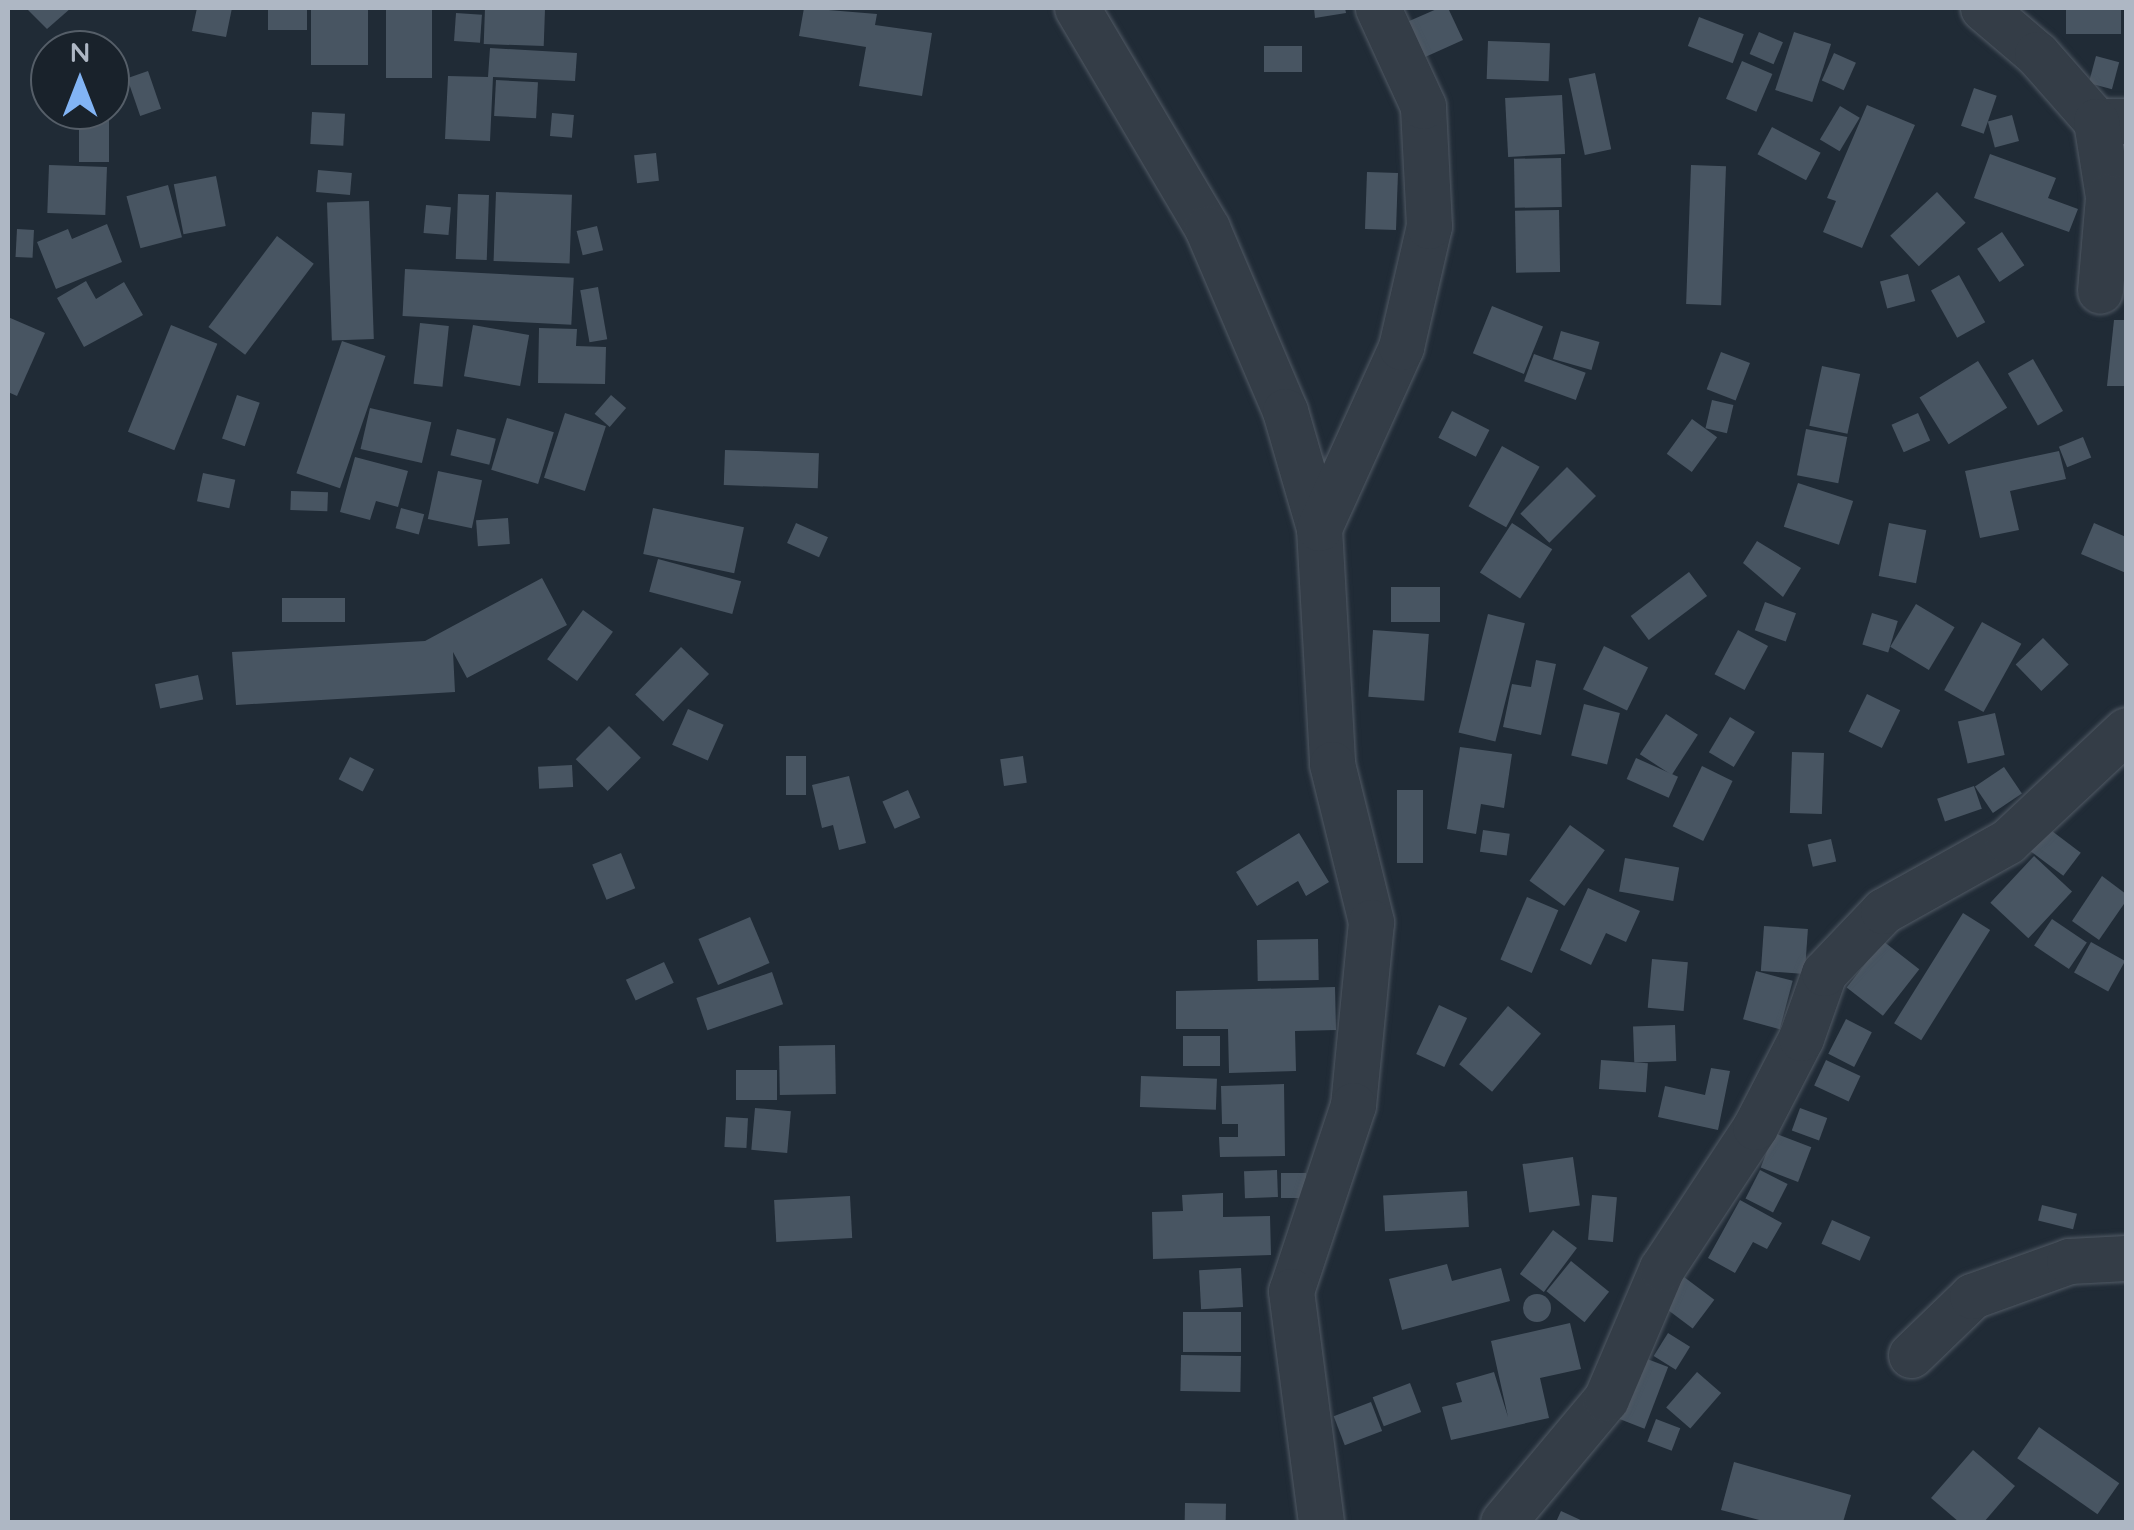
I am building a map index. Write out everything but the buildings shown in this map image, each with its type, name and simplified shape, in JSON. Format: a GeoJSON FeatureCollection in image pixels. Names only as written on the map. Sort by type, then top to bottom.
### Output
{"type":"FeatureCollection","features":[{"type":"Feature","properties":{"kind":"street"},"geometry":{"type":"LineString","coordinates":[[1077,8],[1208,228],[1285,411],[1319,528],[1332,764],[1371,922],[1353,1105],[1290,1291],[1321,1522]]}},
{"type":"Feature","properties":{"kind":"street"},"geometry":{"type":"LineString","coordinates":[[1319,528],[1401,346],[1429,226],[1423,106],[1378,8]]}},
{"type":"Feature","properties":{"kind":"street"},"geometry":{"type":"LineString","coordinates":[[1984,8],[2111,121],[2100,292]]}},
{"type":"Feature","properties":{"kind":"street"},"geometry":{"type":"LineString","coordinates":[[1502,1522],[1606,1399],[1662,1268],[1756,1127],[1824,973],[1883,912],[2008,841],[2126,730]]}},
{"type":"Feature","properties":{"kind":"street"},"geometry":{"type":"LineString","coordinates":[[1910,1355],[1972,1296],[2069,1261],[2126,1258]]}}]}
